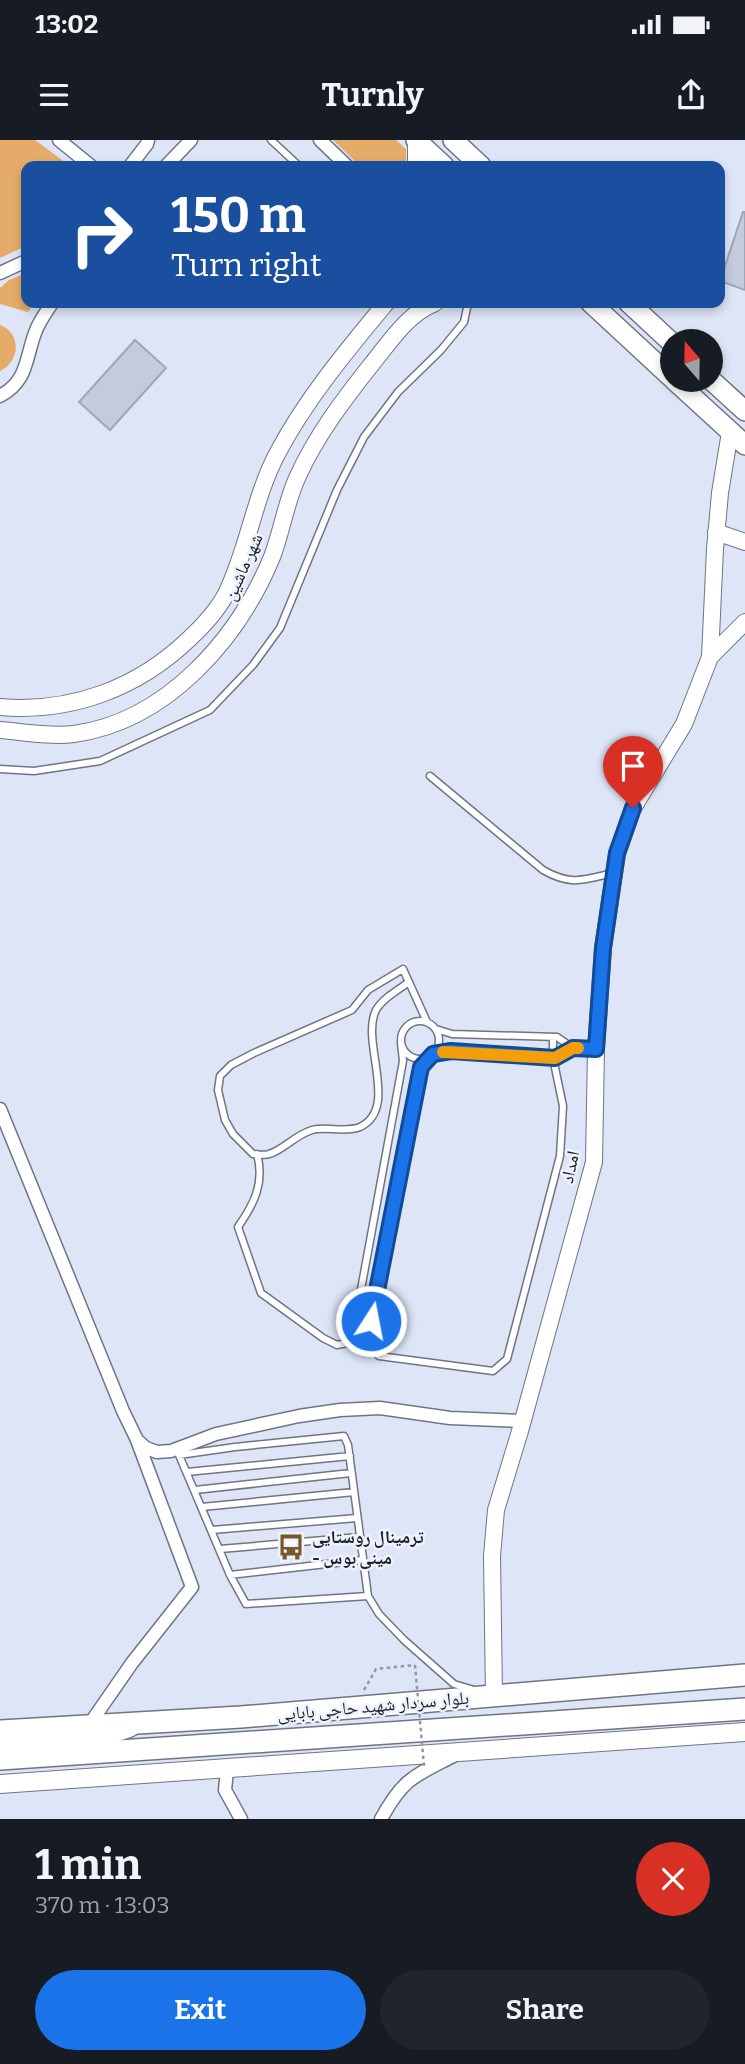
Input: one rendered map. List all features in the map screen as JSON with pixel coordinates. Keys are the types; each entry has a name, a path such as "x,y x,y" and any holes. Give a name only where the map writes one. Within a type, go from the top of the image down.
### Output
{"highway":[{"name":"بلوار سردار شهید حاجی بابایی","path":"0,1731 253,1716 745,1675"},
{"name":"بلوار سردار شهید حاجی بابایی","path":"0,1759 745,1709"}],"main road":[{"path":"416,140 439,161"},
{"path":"453,140 476,161"},
{"path":"596,308 660,367"},
{"path":"634,308 660,332"},
{"path":"723,391 745,411"},
{"path":"687,392 745,445"},
{"path":"0,1744 102,1737 145,1722"},
{"path":"0,1784 745,1732"},
{"path":"227,1770 229,1744"},
{"path":"36,1756 37,1782"}],"street":[{"path":"60,140 86,161"},
{"path":"134,161 148,140"},
{"path":"171,161 191,140"},
{"path":"320,140 342,161"},
{"path":"415,161 416,140"},
{"path":"0,273 21,263"},
{"path":"0,396 18,383 26,369 38,327 49,308"},
{"name":"شهر ماشین","path":"0,707 63,705 120,688 152,671 205,623 225,596 240,561 266,478 277,454 332,369 382,308"},
{"name":"شهر ماشین","path":"0,730 55,734 93,729 120,721 172,692 197,670 240,620 255,592 272,556 297,479 311,450 395,335 424,308"},
{"path":"710,657 716,532 730,432"},
{"path":"716,532 745,542"},
{"path":"710,657 745,622"},
{"name":"امداد","path":"495,1696 492,1556 496,1510 594,1162 596,1049 603,948 617,853 633,808 684,724 710,657"},
{"path":"0,1109 137,1440 192,1587 89,1725"},
{"path":"137,1440 156,1452 171,1451 216,1434 299,1416 353,1409 380,1408 450,1418 523,1421"},
{"path":"382,1819 393,1797 405,1782 460,1753"},
{"path":"227,1770 225,1790 241,1819"}],"lane":[{"path":"271,140 294,161"},
{"path":"0,769 34,771 100,761 210,710 253,665 280,628 337,489 364,437 398,392 441,350 464,322 467,308"},
{"path":"429,776 543,870 561,881 586,880 614,872"},
{"path":"409,982 376,1010 372,1051 379,1090 376,1110 368,1121 358,1128 318,1128 304,1132 269,1155 253,1154 244,1146 225,1120 218,1090 220,1076 231,1065 254,1053 352,1010 368,990 403,969 409,982 427,1022 436,1029 452,1034 553,1037 573,1048 596,1049"},
{"path":"257,1154 261,1168 254,1203 238,1227 261,1293 323,1338 337,1345 347,1343 353,1333 403,1061 402,1032 415,1021 427,1022"},
{"path":"436,1029 439,1042 421,1067 368,1346 379,1356 493,1371 507,1359 560,1156 564,1106 553,1058 553,1037"},
{"path":"401,1044 412,1057 425,1058 451,1051 553,1058 573,1048"},
{"path":"353,1333 361,1341 369,1335"},
{"path":"368,1596 246,1604 230,1575 179,1455 344,1436 348,1445 368,1596 379,1614 404,1640 454,1684 495,1696"},
{"path":"187,1472 349,1456"},
{"path":"195,1490 351,1473"},
{"path":"202,1507 354,1492"},
{"path":"212,1530 357,1518"},
{"path":"220,1549 359,1537"},
{"path":"230,1575 362,1560"}],"path":[{"path":"376,1669 415,1665 424,1766"}],"shaded area":[{"path":"0,140 35,140 63,161 21,161 21,248 0,258"},
{"path":"333,140 396,140 406,149 406,161 355,161"},
{"path":"21,275 21,308 31,308 28,312 0,304 0,288"},
{"path":"0,325 12,334 16,348 12,361 0,371"}],"building":[{"path":"745,212 745,290 725,283 725,266"},
{"path":"135,340 166,368 110,430 79,402"}],"slow traffic":[{"path":"443,1052 555,1058 578,1048"}],"place":[{"name":"ترمینال روستایی - مینی بوس","path":"291,1547"}],"route":[{"path":"371,1321 421,1067 430,1055 451,1051 555,1058 573,1048 596,1049 603,948 617,853 633,808"}]}
